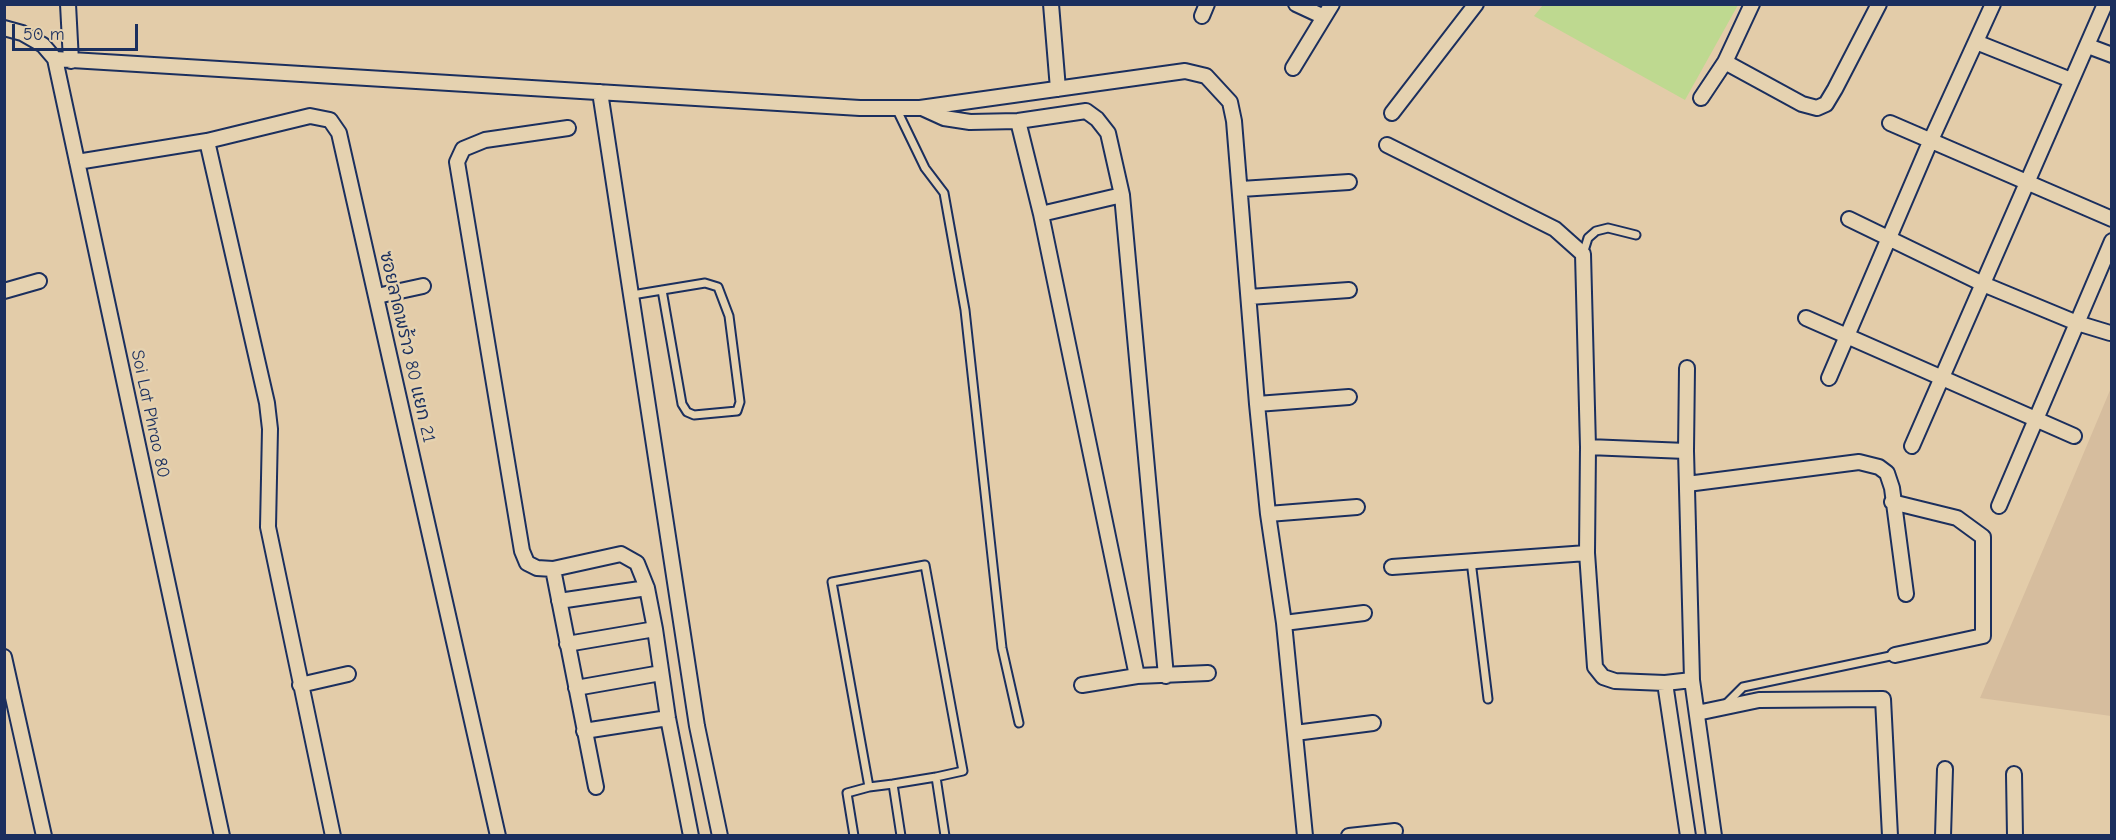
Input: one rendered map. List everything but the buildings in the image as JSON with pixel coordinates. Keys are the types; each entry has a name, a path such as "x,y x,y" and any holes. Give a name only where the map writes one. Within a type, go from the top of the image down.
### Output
{"street":[{"path":"68,4 71,61"},
{"path":"1051,4 1058,89"},
{"path":"1296,4 1324,17"},
{"path":"1293,68 1332,4"},
{"path":"1392,113 1476,4"},
{"path":"1701,98 1725,62 1752,4"},
{"path":"1725,62 1802,104 1817,108 1826,104 1835,89 1879,4"},
{"path":"1912,446 2105,4"},
{"path":"1829,378 1887,240 1976,42 1990,5"},
{"path":"4,28 22,33 43,45 55,59 71,61 860,108 920,108 1185,71 1206,76 1230,102 1234,121 1257,404 1268,514 1284,623 1305,836"},
{"path":"1976,42 2071,80"},
{"path":"2088,46 2112,55"},
{"name":"Soi Lat Phrao 80","path":"55,59 222,836"},
{"path":"600,92 697,726 720,836"},
{"path":"920,108 944,118 969,123 1018,121 1086,111 1097,119 1108,133 1122,195 1167,676"},
{"name":"ซอยลาดพร้าว 80 แยก 21","path":"77,162 207,141 310,116 330,120 339,133 498,836"},
{"path":"1018,121 1041,214 1137,676"},
{"path":"1890,123 2112,219"},
{"path":"568,128 485,140 463,149 457,162 522,551 527,563 537,568 553,569 621,554 638,563 647,588 655,629 668,718 691,836"},
{"path":"207,141 267,403 270,429 268,527 333,836"},
{"path":"1387,145 1555,229 1583,254 1588,447 1587,553 1595,667 1603,677 1615,681 1665,683 1692,680"},
{"path":"1240,189 1349,182"},
{"path":"1041,214 1122,195"},
{"path":"1849,219 1887,240 1983,284 2077,323 2110,333"},
{"path":"2000,506 2112,241"},
{"path":"4,291 39,281"},
{"path":"377,296 423,286"},
{"path":"1249,297 1349,290"},
{"path":"1806,318 2074,436"},
{"path":"1687,368 1686,450 1692,680 1714,836"},
{"path":"1257,404 1349,397"},
{"path":"1588,447 1686,450"},
{"path":"1687,484 1859,462 1879,467 1887,473 1892,488 1892,502 1906,594"},
{"path":"1892,502 1958,518 1983,537 1983,636 1895,655"},
{"path":"1268,514 1357,507"},
{"path":"1392,567 1587,553"},
{"path":"553,569 596,787"},
{"path":"559,601 647,588"},
{"path":"1284,623 1364,613"},
{"path":"567,644 655,629"},
{"path":"4,657 44,836"},
{"path":"576,688 661,673"},
{"path":"1082,685 1137,676 1208,673"},
{"path":"300,685 348,674"},
{"path":"1665,683 1688,836"},
{"path":"1697,713 1725,705 1759,700 1882,699 1890,836"},
{"path":"584,731 668,718"},
{"path":"1295,734 1373,723"},
{"path":"1943,836 1945,769"},
{"path":"2014,774 2015,836"},
{"path":"1349,836 1395,831"}],"lane":[{"path":"896,108 925,168 944,193 965,310 1002,648 1019,723"},
{"path":"1583,254 1588,238 1596,231 1608,228 1636,235"},
{"path":"632,295 662,290 705,283 712,283 721,291 730,324 740,402 737,411 694,415 687,412 682,404 662,290"},
{"path":"1471,561 1488,699"},
{"path":"854,836 847,793 963,771 925,565 832,582 869,787"},
{"path":"1725,705 1743,687 1895,655"},
{"path":"936,777 945,836"},
{"path":"893,784 901,836"}],"shaded area":[{"path":"2111,388 2111,716 1980,698 2045,545"}],"green space":[{"path":"1543,5 1738,5 1685,100 1534,16"}]}
